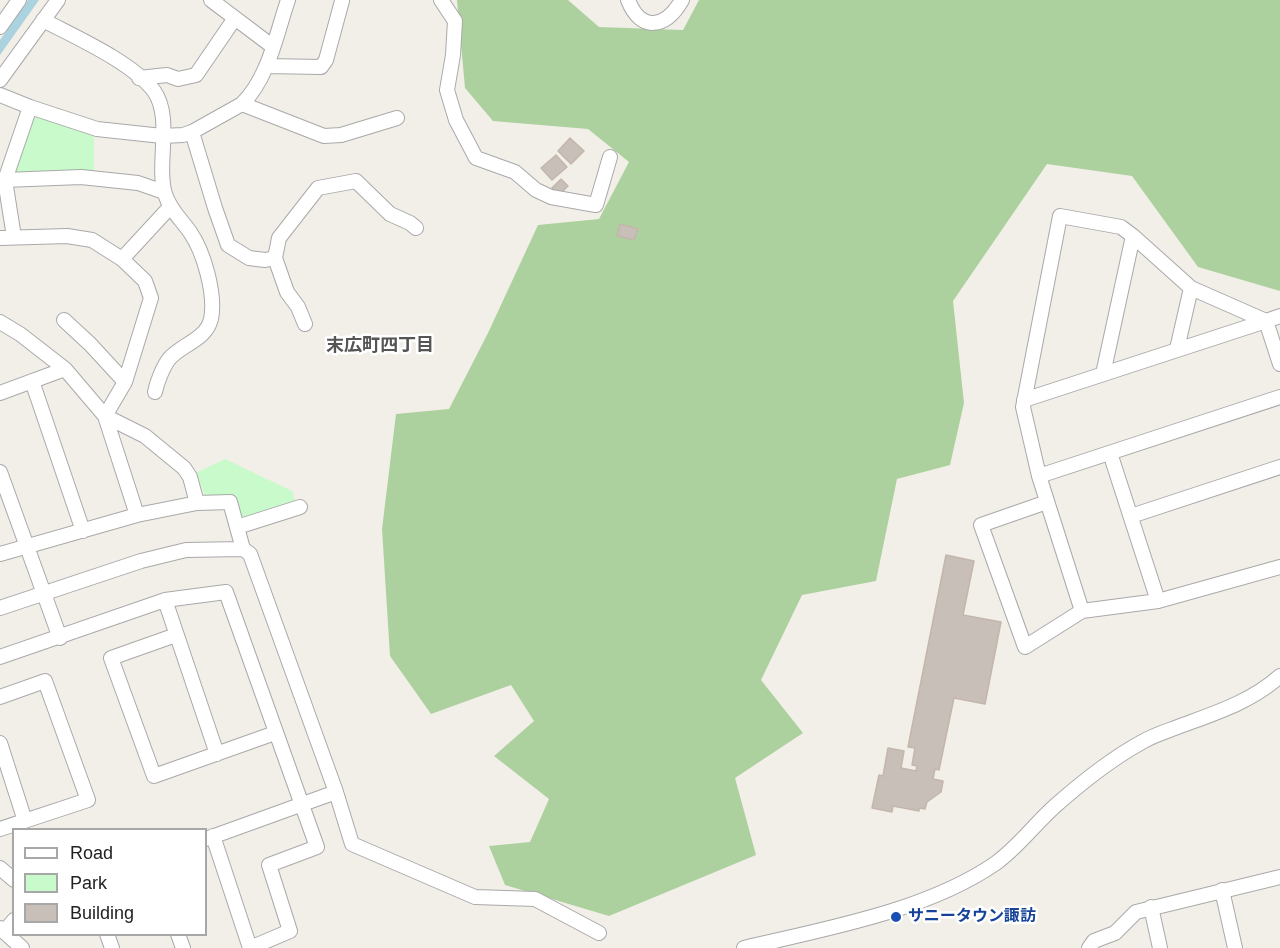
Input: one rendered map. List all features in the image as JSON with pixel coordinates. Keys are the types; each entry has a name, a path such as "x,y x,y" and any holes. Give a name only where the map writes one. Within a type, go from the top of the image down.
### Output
{"street":[{"path":"0,27 19,0"},
{"path":"0,80 58,0"},
{"path":"211,0 272,46"},
{"path":"0,95 97,129 162,136 183,135 242,104 249,97 266,66 288,0"},
{"path":"441,0 455,21 453,55 447,90 456,120 476,158 515,172 536,190 551,197 596,205 610,157"},
{"path":"627,0 639,18 655,23 671,17 682,0"},
{"path":"266,66 321,67 326,60 342,1"},
{"path":"139,78 167,75 178,79 196,75 235,18"},
{"path":"43,20 117,60 153,91 159,101 162,112 164,192 170,207 192,234 212,285 211,316 207,329 170,359 156,384 155,392"},
{"path":"242,104 324,136 341,135 397,118"},
{"path":"15,237 5,180 30,107"},
{"path":"192,132 228,244 249,258 265,260 274,258"},
{"path":"5,180 81,177 138,183 164,192"},
{"path":"305,324 298,307 287,292 274,258 279,237 294,222 304,203 318,188 356,181 390,214 416,228"},
{"path":"122,259 170,207"},
{"path":"1082,611 1039,476 1023,406 1060,216 1120,227 1191,288 1266,321 1280,364"},
{"path":"0,238 67,236 92,240 122,259 145,281 151,298 125,382 105,416"},
{"path":"1103,374 1133,236"},
{"path":"1178,349 1191,288"},
{"path":"1024,400 1280,316"},
{"path":"64,320 125,382"},
{"path":"0,322 20,334 65,369 105,416 137,514"},
{"path":"0,393 65,369"},
{"path":"32,381 83,531"},
{"path":"1039,476 1280,397"},
{"path":"105,416 144,436 184,468 190,477 197,503"},
{"path":"1110,453 1158,601"},
{"path":"1131,516 1280,467"},
{"path":"0,472 60,638"},
{"path":"0,554 137,514 197,503 230,502 243,549"},
{"path":"1047,502 981,525 1025,647 1082,611 1158,601 1280,567"},
{"path":"237,527 300,507"},
{"path":"0,608 141,561 186,550 243,549 250,554 336,792 352,844 474,897 535,899 599,933"},
{"path":"0,657 165,600 226,592 275,733 302,804 317,847 269,865 290,931 250,948 209,837 302,804 336,792"},
{"path":"165,600 217,754"},
{"path":"176,635 111,658 154,776 275,733"},
{"path":"744,948 874,915 921,900 961,882 994,864 1054,807 1125,752 1143,741 1226,710 1280,676"},
{"path":"0,697 45,681 88,800 0,829"},
{"path":"0,743 26,821"},
{"path":"0,868 12,878"},
{"path":"1089,948 1094,941 1115,933 1136,912 1280,877"},
{"path":"1222,890 1235,948"},
{"path":"1151,907 1160,948"},
{"path":"2,930 21,948"}],"green space":[{"path":"457,0 568,0 599,27 683,30 699,0 1280,0 1280,291 1198,267 1132,176 1047,164 953,301 964,403 950,465 897,479 876,581 802,595 761,680 803,733 735,778 756,855 609,916 505,885 489,846 530,842 549,799 494,756 534,721 511,685 431,714 390,656 382,529 396,414 449,409 488,333 538,225 599,219 629,162 588,129 493,121 465,88"},
{"path":"34,115 94,136 94,173 11,176"},
{"path":"225,459 292,491 296,503 242,520 233,499 206,498 196,473"}],"water":[{"path":"28,0 39,0 0,55 0,40"}],"building":[{"path":"570,138 584,151 571,164 558,151"},
{"path":"556,155 567,167 552,180 541,168"},
{"path":"561,179 568,186 559,195 552,188"},
{"path":"620,224 638,229 634,240 617,236"},
{"path":"946,555 974,561 963,615 1001,622 985,704 954,698 939,770 935,769 933,779 943,781 941,792 927,802 925,809 919,808 919,811 893,806 892,812 872,808 879,775 883,776 888,748 904,751 901,768 916,771 917,766 912,765 915,748 908,747"}],"place":[{"name":"サニータウン諏訪","path":"896,917"}],"district":[{"name":"末広町四丁目","path":"380,346"}]}
